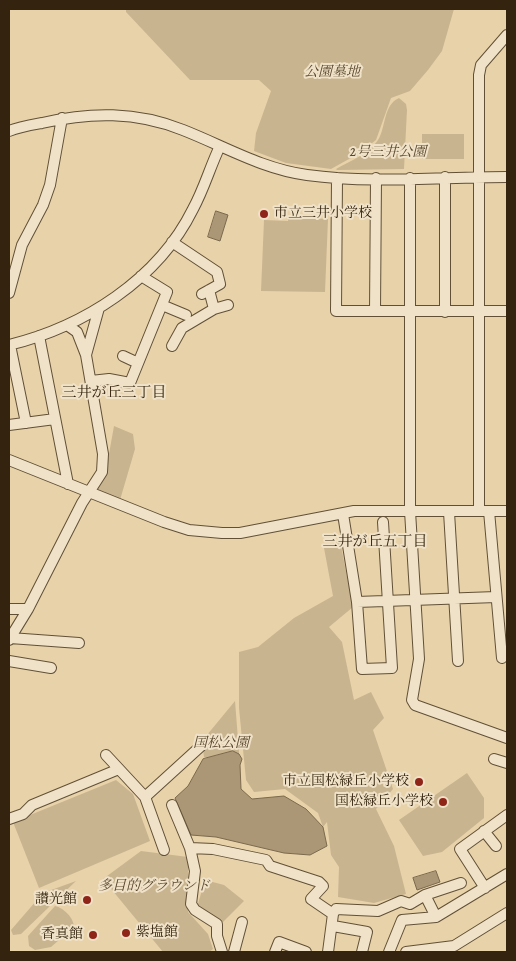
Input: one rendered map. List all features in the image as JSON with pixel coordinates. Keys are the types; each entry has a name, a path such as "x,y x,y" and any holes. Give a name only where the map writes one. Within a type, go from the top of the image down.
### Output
{"street":[{"path":"502,658 484,511 478,312 478,102 481,64 507,35"},
{"path":"9,119 10,131 62,118 97,114 146,118 183,130 280,170 336,178 507,177"},
{"path":"9,293 22,245 43,205 50,184 62,118"},
{"path":"26,422 13,385 9,345 67,325 99,308 141,276 172,242 193,211 220,146"},
{"path":"445,177 445,312"},
{"path":"336,178 336,311 507,312"},
{"path":"375,311 376,178"},
{"path":"410,178 410,511 420,659 412,700 416,705 507,738"},
{"path":"172,242 217,272 220,284 206,292 214,309"},
{"path":"90,381 109,379 130,384 166,292 141,276"},
{"path":"162,305 186,315"},
{"path":"172,346 182,328 214,309 228,305"},
{"path":"86,356 99,308"},
{"path":"67,325 80,338 86,356 103,454 102,472 82,503 28,609 9,639 79,643"},
{"path":"39,336 68,484"},
{"path":"123,356 138,363"},
{"path":"9,425 55,419"},
{"path":"9,460 181,528 215,534 240,533 354,511 507,511"},
{"path":"449,512 458,661"},
{"path":"343,514 357,602 362,669 392,668 383,522"},
{"path":"357,602 496,597"},
{"path":"9,609 28,609"},
{"path":"9,661 52,668"},
{"path":"145,797 201,746"},
{"path":"106,755 145,797 164,850"},
{"path":"494,759 507,764"},
{"path":"9,820 23,814 32,805 119,769"},
{"path":"172,805 190,848 195,871 191,904 195,910 217,924 218,939 222,952"},
{"path":"485,888 460,849 507,816"},
{"path":"484,831 496,846"},
{"path":"190,848 213,849 266,860 270,866 319,882 323,886 311,899 333,914"},
{"path":"389,952 402,920 436,917 507,874"},
{"path":"328,952 333,926 333,914 336,909 378,911 401,901 410,904 425,895 461,883"},
{"path":"425,895 436,917"},
{"path":"406,952 454,946 507,913"},
{"path":"218,939 235,949 242,922"},
{"path":"333,926 366,932 362,952 354,950 353,952"},
{"path":"275,952 279,942 306,952"}],"green space":[{"name":"公園墓地","path":"126,9 454,9 442,51 410,91 391,98 376,140 358,154 331,169 286,163 254,151 256,133 271,91 259,80 190,80 126,12"},
{"name":"2号三井公園","path":"399,98 406,104 407,110 404,169 337,170 374,145 381,135 387,111 394,101"},
{"path":"422,134 464,134 464,159 422,159"},
{"path":"288,217 328,219 325,292 261,291 264,220 288,221"},
{"path":"114,426 133,434 135,449 120,500 96,492 107,465"},
{"path":"340,541 353,607 329,627 342,642 354,700 371,692 384,718 373,730 393,789 376,809 394,846 406,894 374,903 338,897 339,867 331,855 327,822 323,827 318,813 285,789 254,792 246,780 239,708 239,652 258,647 294,618 333,596 324,548"},
{"name":"国松公園","path":"235,701 240,765 204,757 202,741"},
{"path":"467,773 484,798 484,818 442,852 423,856 399,820"},
{"path":"116,780 133,794 150,841 39,888 13,822"},
{"name":"多目的グラウンド","path":"141,851 188,857 188,912 208,934 213,949 209,952 163,952 103,879"},
{"path":"205,880 224,885 244,901 220,925 197,907"},
{"path":"76,881 21,934 13,935 11,930 43,893"},
{"path":"55,906 68,914 74,927 51,947 35,950 29,946 28,936"}],"shaded area":[{"path":"216,211 228,215 220,241 208,237"},
{"path":"233,751 239,754 242,759 240,765 241,789 252,799 284,796 306,809 323,827 327,846 310,855 284,853 216,837 191,835 175,798 188,786 203,759"},
{"path":"436,871 440,882 417,890 413,878"}],"place":[{"name":"市立三井小学校","path":"264,214"},
{"name":"市立国松緑丘小学校","path":"419,782"},
{"name":"国松緑丘小学校","path":"443,802"},
{"name":"讃光館","path":"87,900"},
{"name":"紫塩館","path":"126,933"},
{"name":"香真館","path":"93,935"}],"district":[{"name":"三井が丘三丁目","path":"114,393"},
{"name":"三井が丘五丁目","path":"375,542"}]}
